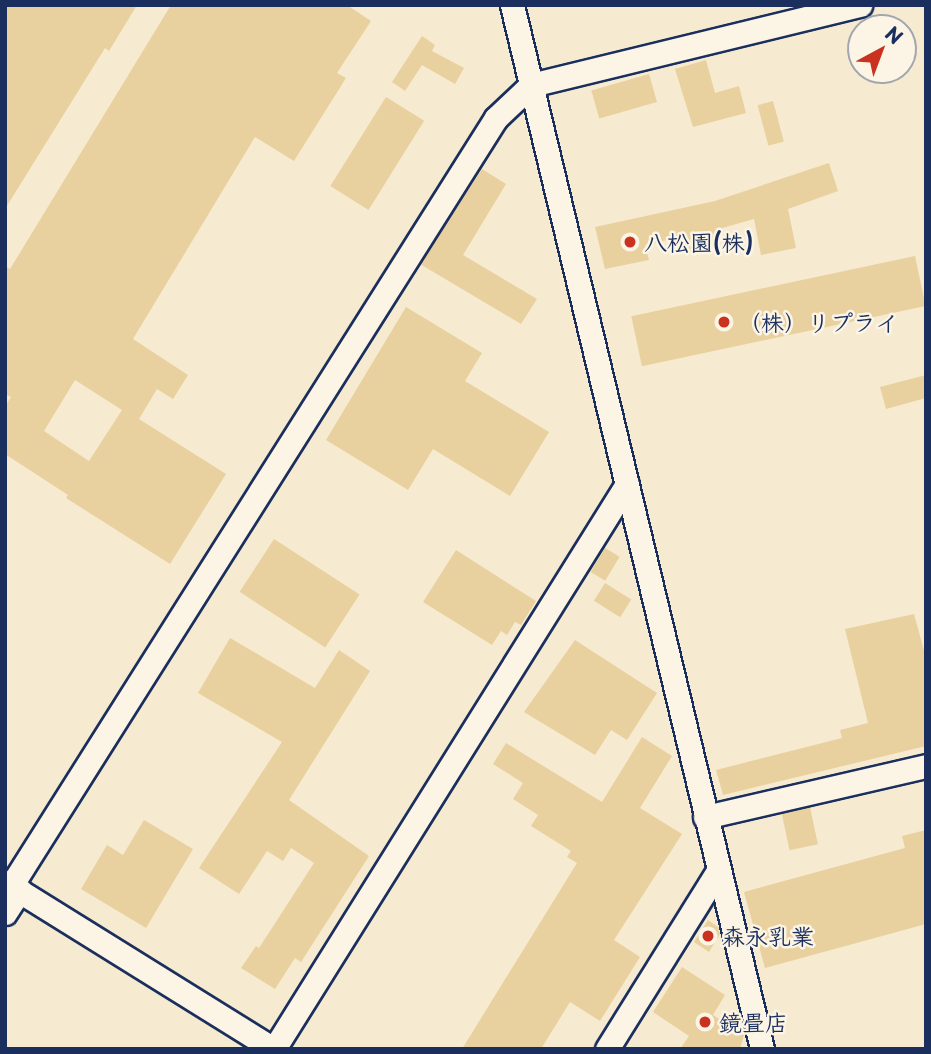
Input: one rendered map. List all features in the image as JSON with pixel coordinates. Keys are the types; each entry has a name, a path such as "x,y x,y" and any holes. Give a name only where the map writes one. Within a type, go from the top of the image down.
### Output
{"street":[{"path":"512,5 762,1049"},
{"path":"5,913 12,886 496,118 531,85 860,5"},
{"path":"12,886 274,1049 627,484"},
{"path":"705,817 926,766"},
{"path":"607,1049 718,871"}],"building":[{"path":"5,5 137,5 109,51 105,48 5,209"},
{"path":"171,5 347,5 371,21 337,73 346,78 294,161 255,137 133,339 188,375 173,399 157,389 139,419 226,474 170,564 66,498 68,495 5,454 5,406 11,397 5,394 5,266 10,269","holes":["75,380 122,410 89,461 44,431"]},
{"path":"422,36 435,45 432,51 464,68 455,84 422,65 405,91 392,82"},
{"path":"706,60 715,93 739,86 746,113 693,127 675,69"},
{"path":"649,74 657,102 599,118 591,91"},
{"path":"386,97 424,121 369,210 330,186"},
{"path":"773,101 784,142 768,146 758,105"},
{"path":"829,163 838,191 788,209 796,248 761,255 754,219 715,230 719,246 685,254 681,237 645,245 649,260 605,269 595,227 715,201"},
{"path":"482,169 506,184 463,255 537,299 521,324 420,264"},
{"name":"（株）リプライ","path":"915,256 926,306 642,366 631,316"},
{"path":"406,307 482,353 465,381 549,432 510,496 433,449 408,490 326,440"},
{"path":"926,375 926,398 886,409 880,387"},
{"path":"274,539 360,595 325,647 240,592"},
{"path":"605,548 620,557 605,581 591,572"},
{"path":"456,550 536,601 521,625 515,622 507,635 501,631 492,645 423,602"},
{"path":"605,583 631,599 620,617 594,601"},
{"path":"914,614 926,658 926,746 723,795 716,770 842,738 840,730 868,723 845,629"},
{"path":"230,638 315,688 339,650 370,671 289,800 369,856 301,962 295,958 275,989 241,968 256,946 259,948 314,863 291,848 283,861 267,851 239,894 199,868 282,742 198,693"},
{"path":"575,640 657,693 627,740 611,730 595,755 524,712"},
{"path":"642,737 672,756 640,808 682,834 614,940 640,957 600,1021 570,1002 541,1049 462,1049 577,863 567,857 571,851 531,826 538,815 513,799 523,783 493,764 506,743 602,802"},
{"path":"810,807 818,844 790,850 782,813"},
{"path":"144,820 193,849 146,928 81,889 107,845 123,855"},
{"path":"926,830 926,924 765,968 744,892 905,848 902,836"},
{"name":"森永乳業","path":"708,920 718,927 720,934 709,952 694,942"},
{"path":"682,967 725,995 713,1015 744,1035 740,1049 680,1049 689,1036 653,1012"}],"place":[{"name":"八松園(株)","path":"630,242"},
{"name":"（株）リプライ","path":"724,322"},
{"name":"森永乳業","path":"708,936"},
{"name":"鏡畳店","path":"705,1022"}]}
